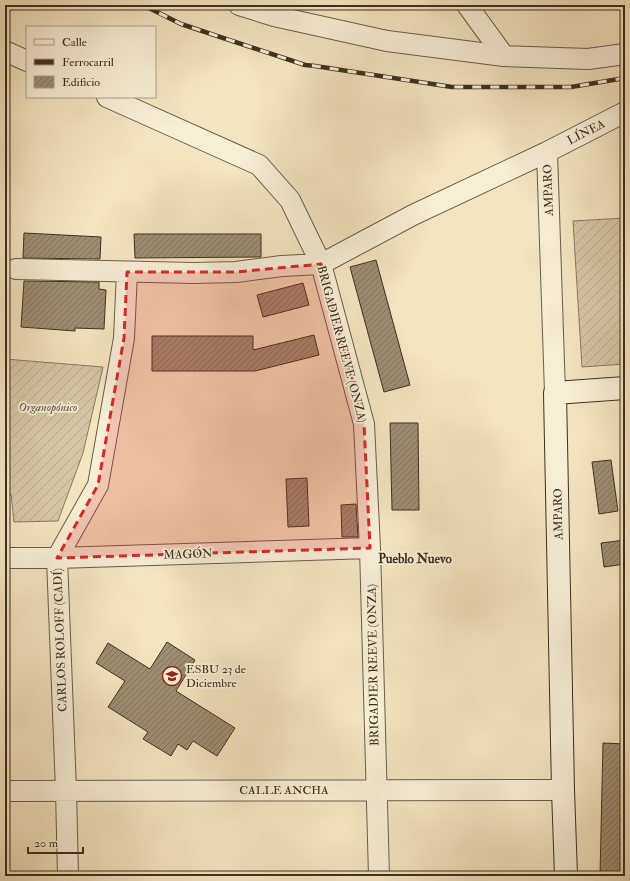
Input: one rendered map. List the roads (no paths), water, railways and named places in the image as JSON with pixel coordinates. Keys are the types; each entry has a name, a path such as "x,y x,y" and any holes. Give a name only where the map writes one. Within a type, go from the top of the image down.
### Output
{"street":[{"path":"242,5 387,41 504,56 588,59 625,54"},
{"path":"467,5 504,56"},
{"path":"5,51 26,61"},
{"name":"BRIGADIER REEVE (ONZA)","path":"109,98 259,165 290,200 321,264 364,424 370,548 379,876"},
{"name":"LÍNEA","path":"321,264 413,215 547,152 625,112"},
{"name":"AMPARO","path":"547,152 555,393 566,876"},
{"path":"16,269 194,273 236,272 282,266 321,264"},
{"name":"CARLOS ROLOFF (CADÍ)","path":"68,876 57,558 98,485 124,338 127,272"},
{"path":"555,393 625,388"},
{"name":"MAGÓN","path":"5,558 57,558 370,548"},
{"name":"CALLE ANCHA","path":"5,791 563,790"}],"railway":[{"path":"143,5 181,24 305,65 452,87 571,87 625,78"}],"place":[{"name":"ESBU 23 de Diciembre","path":"172,676"}],"district":[{"name":"Pueblo Nuevo","path":"415,558"}],"park label":[{"name":"Organopónico","path":"48,407"}]}
